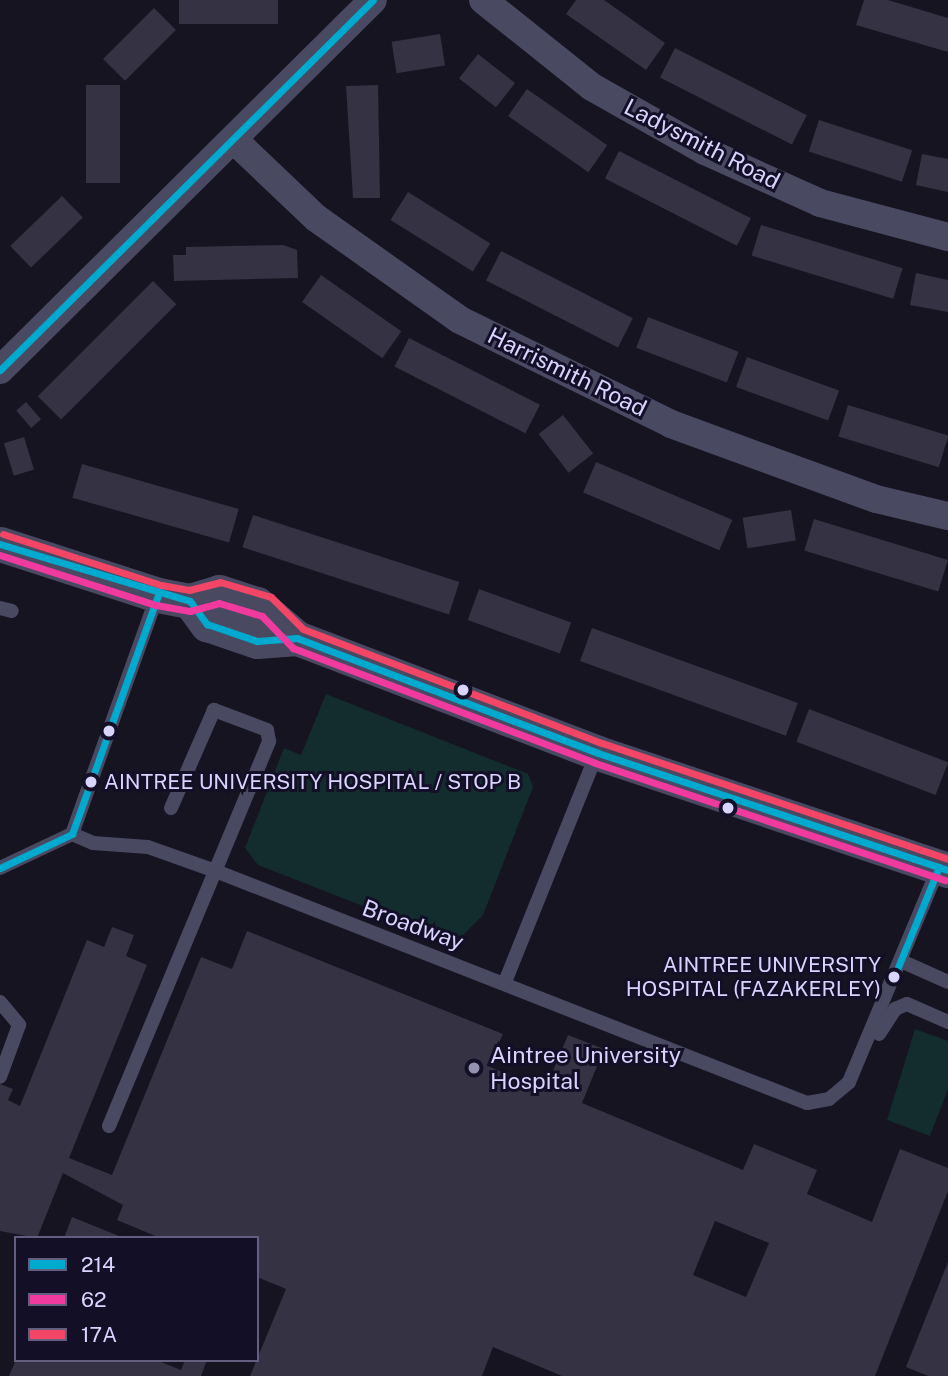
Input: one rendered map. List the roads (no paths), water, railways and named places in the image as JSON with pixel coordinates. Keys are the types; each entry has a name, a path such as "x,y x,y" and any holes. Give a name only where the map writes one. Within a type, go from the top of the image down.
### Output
{"street":[{"path":"0,370 373,0"},
{"name":"Ladysmith Road","path":"483,0 592,87 705,151 820,202 948,237"},
{"name":"Harrismith Road","path":"234,140 316,218 460,320 671,424 876,499 948,516"},
{"path":"0,544 174,598 219,592 268,607 297,638 597,753 943,868"}],"lane":[{"path":"0,868 72,834 174,598"},
{"path":"110,1126 269,741 267,730 214,710 170,808"},
{"path":"505,982 597,753"},
{"name":"Broadway","path":"72,834 93,843 148,847 214,870 411,952 505,982 807,1103 836,1095 862,1058"},
{"path":"862,1058 901,961 943,868"},
{"path":"901,961 948,982"},
{"path":"0,1002 19,1025 0,1077"},
{"path":"862,1058 900,1006 948,1022"}],"place":[{"name":"AINTREE UNIVERSITY HOSPITAL / STOP B","path":"91,782"},
{"name":"AINTREE UNIVERSITY HOSPITAL (FAZAKERLEY)","path":"894,977"},
{"name":"Aintree University Hospital","path":"474,1068"}]}
